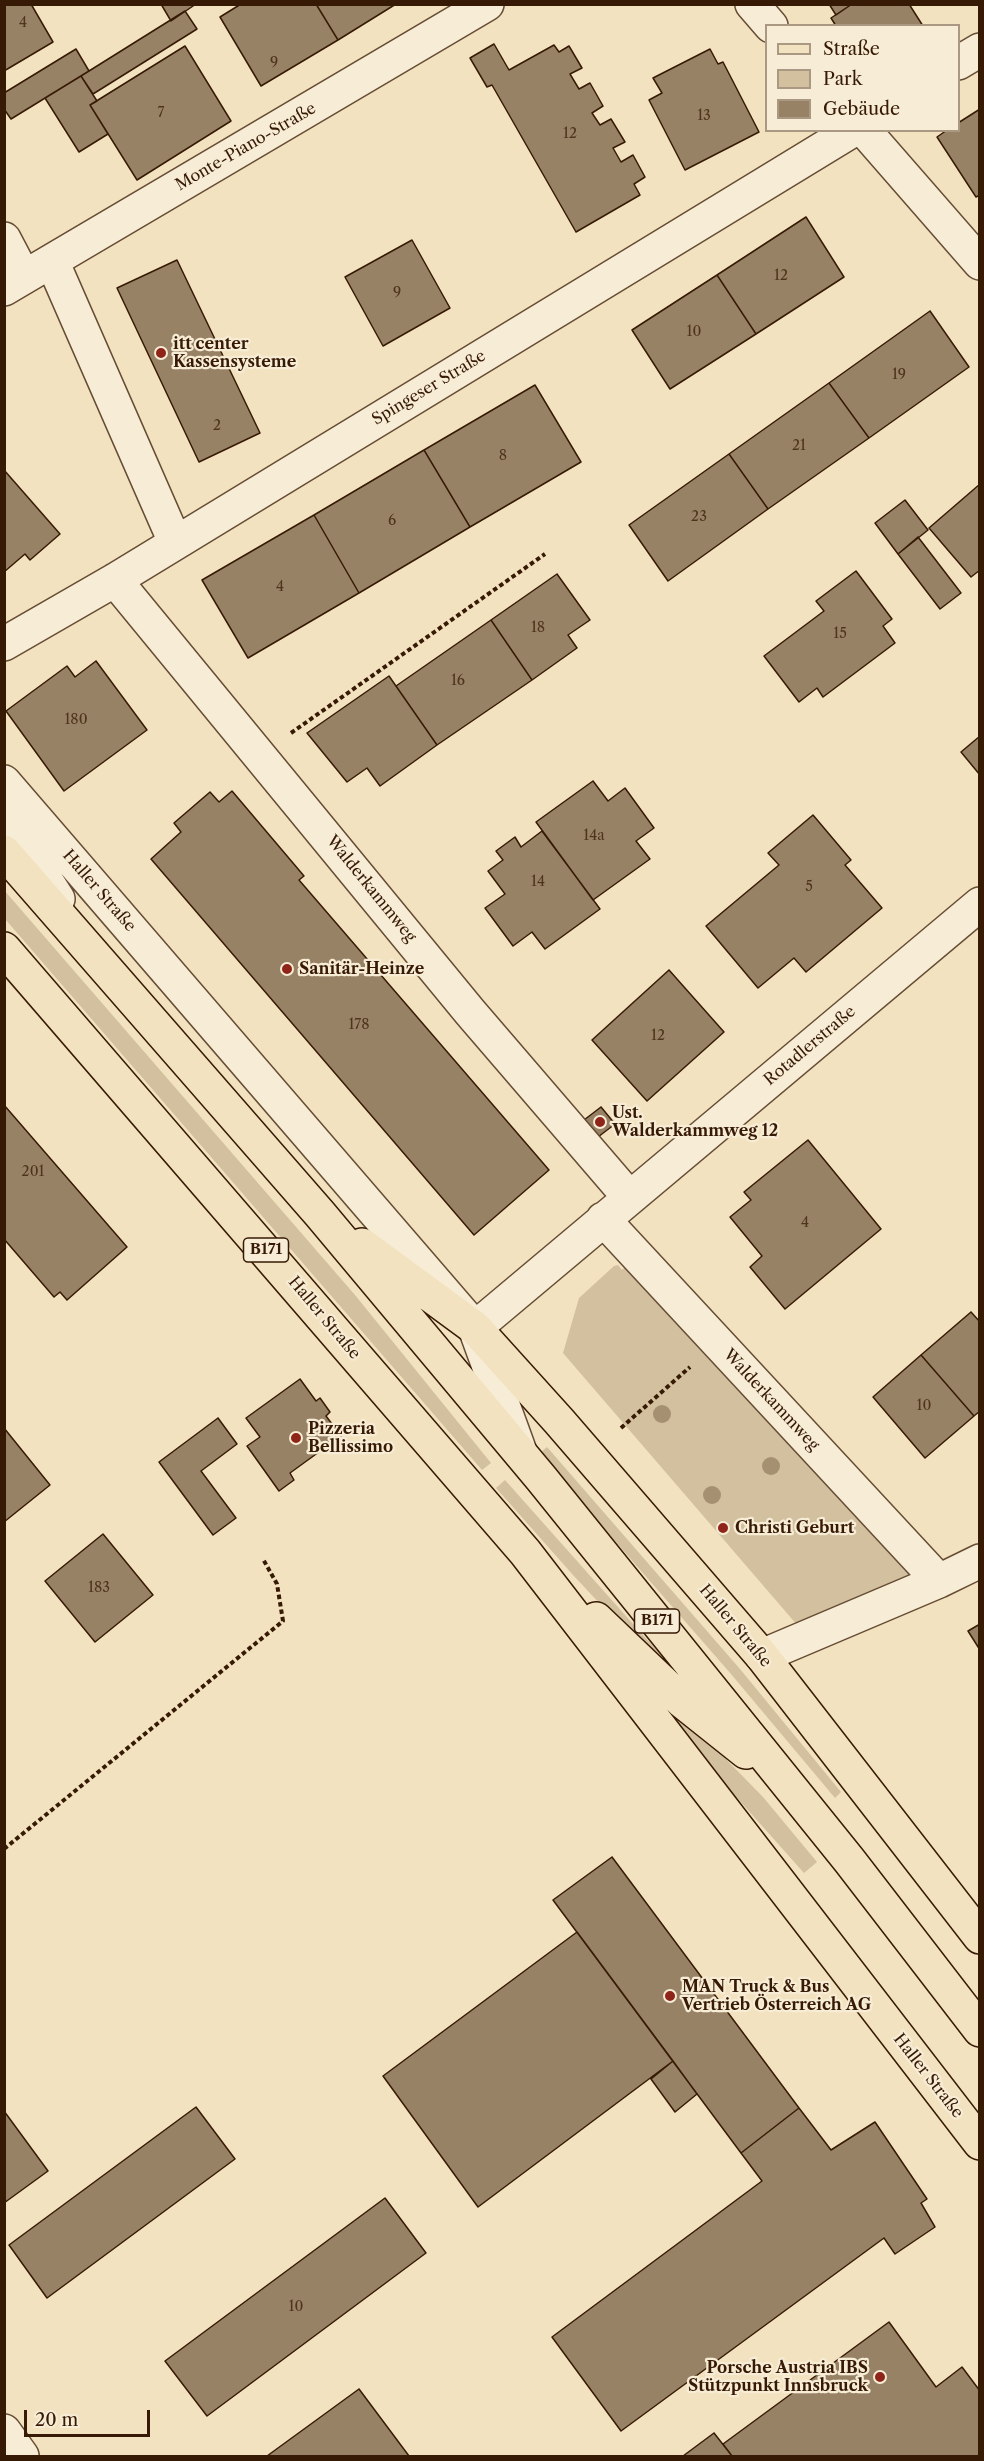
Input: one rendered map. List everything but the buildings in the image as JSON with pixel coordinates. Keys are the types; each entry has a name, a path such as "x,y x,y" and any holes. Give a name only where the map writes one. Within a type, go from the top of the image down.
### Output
{"main road":[{"name":"Haller Straße","path":"4,852 320,1214 521,1454 792,1788 980,2030"},
{"name":"Haller Straße","path":"4,949 525,1552 980,2143"},
{"path":"320,1214 475,1328"},
{"name":"Haller Straße","path":"475,1328 762,1656 980,1937"},
{"name":"Haller Straße","path":"525,1552 682,1701 792,1788"}],"street":[{"name":"Monte-Piano-Straße","path":"14,283 488,4"},
{"path":"752,4 769,24"},
{"path":"960,62 980,50"},
{"name":"Spingeser Straße","path":"4,644 115,580 850,132"},
{"path":"866,132 980,264"},
{"path":"4,239 14,283"},
{"path":"52,261 175,542"},
{"name":"Walderkammweg","path":"115,580 261,754 471,1012 629,1197"},
{"name":"Haller Straße","path":"4,782 475,1328 521,1454"},
{"name":"Haller Straße","path":"4,814 94,956"},
{"name":"Rotadlerstraße","path":"475,1328 980,904"},
{"name":"Walderkammweg","path":"603,1219 939,1581"},
{"path":"762,1656 939,1581 980,1561"},
{"path":"4,2431 22,2457"}],"path":[{"path":"261,754 545,554"},
{"path":"621,1428 717,1343"},
{"path":"4,1849 283,1621 277,1584 263,1559"}],"green space":[{"path":"4,890 355,1295 491,1463 482,1470 5,919"},
{"path":"618,1265 622,1270 627,1265 633,1266 910,1575 798,1626 563,1353 579,1298 614,1266"},
{"path":"547,1447 740,1669 841,1792 835,1798 731,1674 539,1454"},
{"path":"505,1480 686,1681 632,1638 573,1575 496,1488"},
{"path":"649,1699 671,1709 716,1749 763,1797 817,1862 804,1873"}],"place":[{"name":"itt center Kassensysteme","path":"161,353"},
{"name":"Sanitär-Heinze","path":"287,969"},
{"name":"Ust. Walderkammweg 12","path":"600,1122"},
{"name":"Pizzeria Bellissimo","path":"296,1438"},
{"name":"Christi Geburt","path":"723,1528"},
{"name":"MAN Truck & Bus Vertrieb Österreich AG","path":"670,1996"},
{"name":"Porsche Austria IBS Stützpunkt Innsbruck","path":"880,2377"}]}
